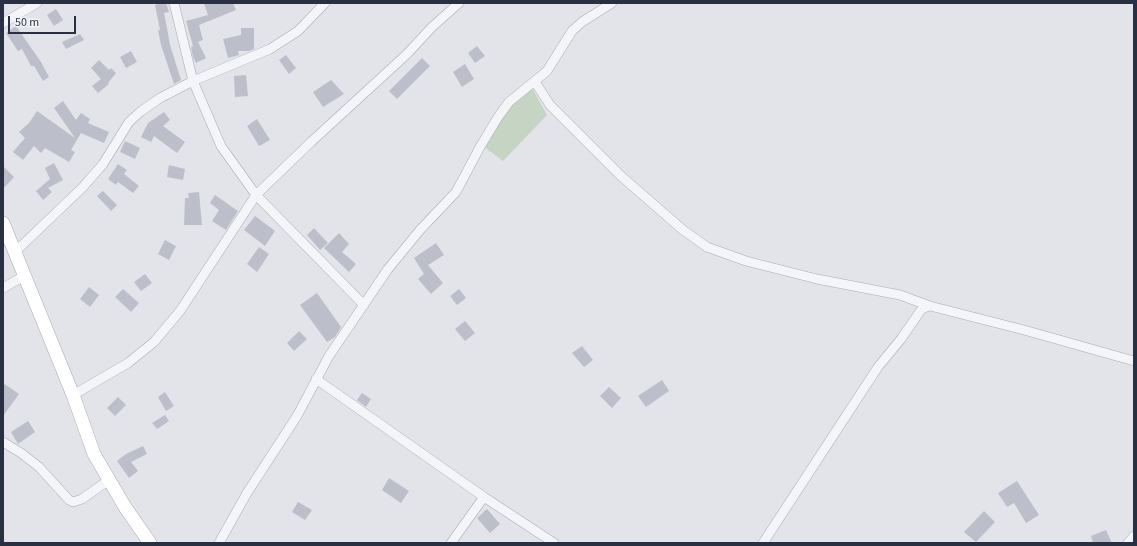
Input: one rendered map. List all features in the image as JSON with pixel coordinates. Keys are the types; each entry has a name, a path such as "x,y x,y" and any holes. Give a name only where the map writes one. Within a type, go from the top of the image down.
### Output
{"street":[{"path":"3,23 37,3"},
{"path":"174,3 193,81 221,146 256,195 364,305"},
{"path":"15,252 83,187 103,164 129,122 140,112 160,98 193,81 270,48 298,31 325,3"},
{"path":"73,395 128,363 154,342 180,311 256,195 311,142 402,59 432,27 459,3"},
{"path":"219,543 247,493 297,416 329,356 397,258 420,230 456,192 498,117 509,102 547,71 572,31 582,22 612,3"},
{"path":"535,82 550,105 621,176 683,230 707,247 746,261 818,279 900,295 930,306 1024,330 1134,361"},
{"path":"3,223 73,395 94,454 125,507 150,543"},
{"path":"3,288 24,276"},
{"path":"763,543 878,367 901,339 921,310 930,306"},
{"path":"316,380 484,497 554,543"},
{"path":"3,442 21,453 39,467 69,500 73,502 82,499 110,480"},
{"path":"451,543 484,497"},
{"path":"1128,543 1134,536"}],"green space":[{"path":"532,88 547,115 503,161 483,146 509,105"}],"building":[{"path":"166,3 169,12 164,13 170,45 181,80 174,84 161,45 158,30 160,30 155,5"},
{"path":"204,3 233,3 236,10 199,25 203,40 198,42 206,58 196,63 193,57 191,47 193,46 186,21 208,15"},
{"path":"56,9 63,20 54,26 47,15"},
{"path":"16,26 41,62 49,77 43,81 34,66 31,66 22,49 18,51 6,33"},
{"path":"241,28 254,28 254,49 249,51 238,51 239,55 228,58 223,39 241,35"},
{"path":"80,34 84,40 66,49 62,42"},
{"path":"477,46 485,56 475,63 468,53"},
{"path":"131,51 137,62 126,68 120,57"},
{"path":"286,55 296,68 289,74 279,60"},
{"path":"422,58 430,66 397,99 389,91"},
{"path":"99,60 109,70 111,68 116,73 108,83 109,84 98,93 92,86 101,79 91,68"},
{"path":"465,64 474,79 462,87 453,72"},
{"path":"246,75 248,96 235,97 234,76"},
{"path":"331,80 344,94 323,107 313,92"},
{"path":"63,101 76,120 81,113 90,119 88,123 109,132 104,143 81,133 71,150 75,152 69,162 45,148 41,153 34,146 23,160 13,152 25,138 19,132 29,123 37,111 75,138 54,108"},
{"path":"164,112 170,120 163,126 185,142 177,153 154,136 151,142 141,137 148,123"},
{"path":"257,119 270,140 259,146 247,126"},
{"path":"125,141 140,148 135,159 120,152"},
{"path":"54,163 63,180 48,188 52,192 43,200 36,191 50,179 45,168"},
{"path":"118,164 127,170 124,174 139,186 133,193 118,182 116,185 108,179"},
{"path":"169,165 185,169 183,180 167,177"},
{"path":"3,166 14,177 3,189"},
{"path":"103,191 117,205 111,211 97,196"},
{"path":"199,192 202,225 184,225 185,198 189,198 188,193"},
{"path":"215,195 238,211 226,230 212,221 219,210 210,203"},
{"path":"255,216 275,231 265,246 244,230"},
{"path":"314,228 328,243 320,250 307,235"},
{"path":"339,233 349,244 342,252 356,264 349,272 324,248"},
{"path":"165,240 176,246 169,260 158,254"},
{"path":"436,243 444,255 428,265 443,283 431,294 418,279 424,274 414,258"},
{"path":"259,247 269,254 257,272 247,264"},
{"path":"145,274 152,283 141,291 134,282"},
{"path":"89,287 99,295 90,307 80,299"},
{"path":"123,289 139,303 131,312 115,297"},
{"path":"459,289 466,298 457,305 450,296"},
{"path":"317,293 341,327 335,337 327,342 300,305"},
{"path":"465,321 475,333 465,341 455,329"},
{"path":"299,331 307,339 294,351 287,343"},
{"path":"582,346 593,360 584,367 572,353"},
{"path":"662,380 669,391 646,407 638,396"},
{"path":"3,383 19,394 3,416"},
{"path":"609,387 621,398 612,408 600,396"},
{"path":"165,392 174,406 166,411 158,397"},
{"path":"362,393 371,399 366,407 357,400"},
{"path":"118,397 126,405 115,416 107,408"},
{"path":"165,415 169,421 157,429 152,423"},
{"path":"28,421 35,432 18,444 11,432"},
{"path":"143,446 147,454 131,462 138,471 129,478 117,461 126,454"},
{"path":"389,478 409,491 401,503 382,490"},
{"path":"1017,481 1039,515 1026,523 1014,503 1007,507 998,493"},
{"path":"298,502 312,510 305,520 292,512"},
{"path":"487,509 500,524 490,533 477,518"},
{"path":"984,511 995,522 976,542 964,532"},
{"path":"1106,530 1112,543 1093,543 1091,536"}]}
